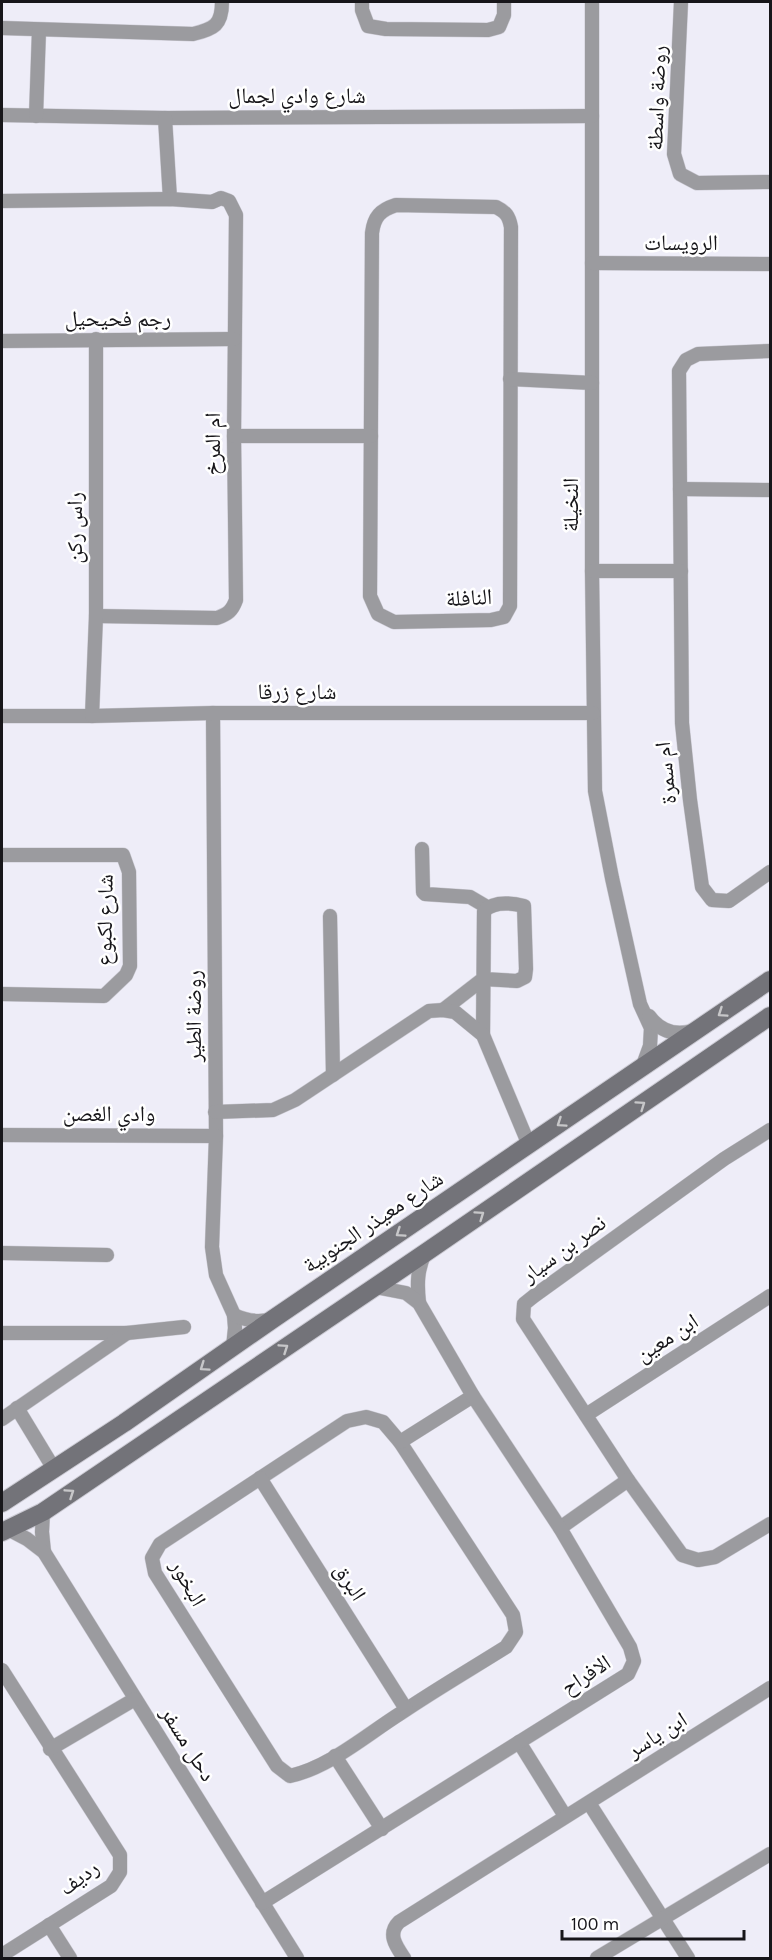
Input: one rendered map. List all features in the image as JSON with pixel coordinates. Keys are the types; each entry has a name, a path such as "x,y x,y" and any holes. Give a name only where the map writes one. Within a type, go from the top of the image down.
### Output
{"street":[{"path":"2,28 193,34 211,29 222,15 222,2"},
{"path":"362,2 362,10 368,26 387,29 488,30 499,27 504,15 504,2"},
{"name":"النخيلة","path":"592,2 592,571 595,791 640,1004 651,1028 648,1054 641,1068"},
{"name":"روضة واسطة","path":"681,2 674,154 680,174 697,183 771,182"},
{"path":"36,116 39,30"},
{"name":"شارع وادي لجمال","path":"2,116 165,118 592,116"},
{"path":"165,118 170,200"},
{"name":"ام المرخ","path":"2,201 212,202 221,198 229,201 236,215 234,339 236,600 233,609 218,618 96,616"},
{"name":"النافلة","path":"396,205 496,207 505,211 511,227 510,606 504,617 491,620 394,622 378,614 370,596 371,436 373,222 386,208 396,205"},
{"name":"الرويسات","path":"592,263 771,264"},
{"name":"راس ركن","path":"92,716 96,616 96,339"},
{"name":"رجم فحيحيل","path":"2,341 234,339"},
{"name":"ام سمرة","path":"771,351 698,354 686,360 679,371 682,723 702,887 712,900 729,901 771,872"},
{"path":"510,379 592,383"},
{"path":"234,436 371,436"},
{"path":"680,489 771,490"},
{"path":"592,571 681,571"},
{"name":"شارع زرقا","path":"2,716 213,713 593,713"},
{"name":"روضة الطير","path":"213,713 216,1136 212,1247 213,1263 221,1288 234,1315 233,1347"},
{"path":"422,849 423,892 425,894 461,895 470,897 487,907"},
{"name":"شارع لكبوع","path":"2,855 123,855 129,872 130,966 126,975 104,996 2,994"},
{"path":"443,1010 483,980 517,981 525,977 524,906 495,904 484,911 483,980 483,1035 529,1145"},
{"path":"330,916 333,1075"},
{"name":"شارع معيذر الجنوبية","path":"2,1503 124,1423 771,980"},
{"name":"النخيلة","path":"640,1004 663,1030 679,1034 702,1027"},
{"path":"215,1112 273,1110 295,1100 429,1011 454,1012 483,1035"},
{"path":"5,1531 43,1512 771,1016"},
{"name":"نصر بن سيار","path":"771,1130 724,1160 524,1304 523,1319 628,1480 682,1555 698,1560 715,1557 771,1524"},
{"name":"وادي الغصن","path":"2,1135 216,1136"},
{"path":"2,1253 108,1255"},
{"name":"الافراح","path":"262,1903 628,1674 634,1661 630,1647 560,1528 473,1396 419,1303 417,1279 425,1253"},
{"path":"375,1287 406,1293 419,1303"},
{"name":"ابن معين","path":"586,1415 771,1296"},
{"path":"234,1315 250,1321 273,1319"},
{"path":"2,1333 127,1333 184,1327"},
{"path":"2,1419 127,1333"},
{"path":"400,1442 473,1396"},
{"path":"16,1408 54,1469"},
{"name":"البخور","path":"366,1417 383,1422 400,1442 513,1615 516,1632 506,1647 335,1756 302,1773 290,1776 277,1766 155,1573 152,1558 160,1544 260,1478 347,1421 366,1417"},
{"name":"البرق","path":"260,1478 406,1709"},
{"path":"560,1528 628,1480"},
{"name":"دحل مسفر","path":"43,1512 44,1552"},
{"name":"دحل مسفر","path":"5,1531 27,1539 44,1552 297,1959"},
{"name":"رديف","path":"2,1670 50,1749 120,1855 120,1872 111,1886 2,1955"},
{"name":"ابن ياسر","path":"404,1959 392,1933 399,1922 771,1688"},
{"path":"50,1749 135,1699"},
{"path":"519,1742 565,1816"},
{"path":"335,1756 382,1829"},
{"path":"589,1803 688,1959"},
{"path":"597,1959 771,1854"},
{"path":"49,1924 70,1959"}]}
